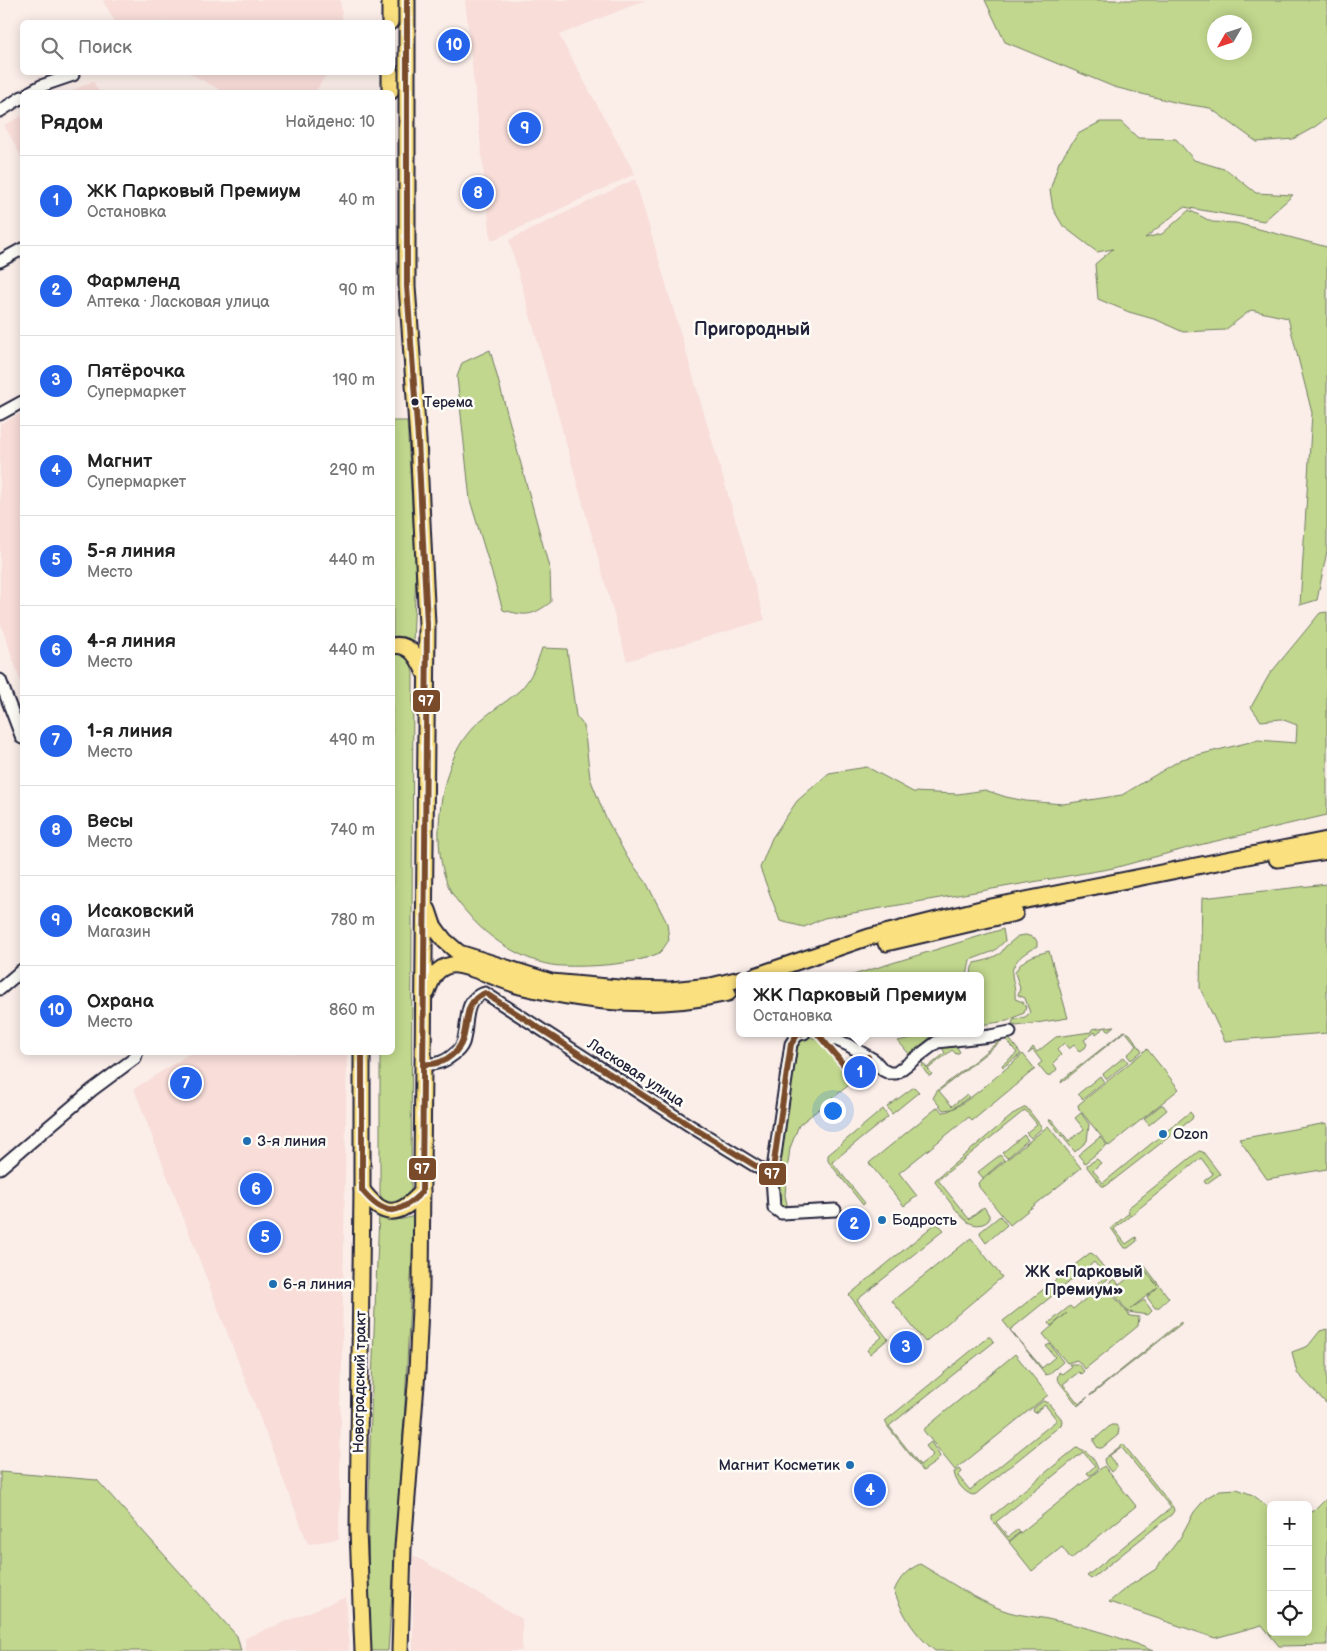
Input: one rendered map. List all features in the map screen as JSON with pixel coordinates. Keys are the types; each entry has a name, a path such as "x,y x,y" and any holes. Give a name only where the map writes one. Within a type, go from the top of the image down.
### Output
{"main road":[{"path":"390,0 390,20"},
{"path":"400,1651 403,1547 418,1372 421,1287 427,624 407,286 407,0"},
{"path":"390,75 390,90"},
{"path":"395,646 409,649 419,659 426,676"},
{"path":"771,972 869,937 981,910 1327,840"},
{"path":"801,972 869,948 1062,902 1246,864 1327,851"},
{"path":"425,899 433,925 445,942 454,950 463,955 551,982 630,989 670,990 710,986 736,980"},
{"path":"424,998 436,972 454,965 529,988 564,996 620,1002 664,1003 706,998 736,991"},
{"name":"Новоградский тракт","path":"362,1055 358,1531 363,1651"},
{"path":"362,1190 373,1204 386,1211 400,1210 412,1203 422,1192"}],"street":[{"path":"34,90 73,75"},
{"path":"0,111 20,98"},
{"path":"0,261 20,250"},
{"path":"0,414 20,403"},
{"path":"0,680 20,733"},
{"path":"0,989 20,972"},
{"name":"Ласковая улица","path":"424,1064 434,1065 441,1063 456,1053 463,1045 466,1017 473,998 478,994 485,993 692,1127 772,1176"},
{"path":"984,1037 1010,1032"},
{"path":"796,1037 791,1044 772,1176 774,1208 781,1213 835,1210"},
{"path":"830,1037 874,1060 883,1070 889,1073 896,1073 937,1042 981,1037"},
{"path":"0,1168 136,1055"}],"shaded area":[{"path":"340,0 343,20 114,20 103,1"},
{"path":"465,0 646,0 559,35 635,174 491,241"},
{"path":"193,75 326,75 316,90 220,90"},
{"path":"93,81 98,90 73,90"},
{"path":"20,117 20,154 4,125"},
{"path":"635,179 765,620 627,661 509,240"},
{"path":"20,414 20,680 0,621 0,424"},
{"path":"187,1055 347,1055 339,1539 308,1544 134,1089"},
{"path":"413,1555 522,1619 522,1651 413,1651"},
{"path":"346,1597 349,1651 246,1651 245,1638"}],"green space":[{"path":"985,0 1327,1 1327,118 1293,139 1257,142 1210,108 1178,103 1114,87 1005,42"},
{"path":"1100,122 1121,122 1138,138 1176,139 1194,160 1227,170 1256,193 1293,195 1264,221 1184,207 1145,238 1162,234 1189,210 1212,222 1236,223 1327,247 1327,551 1317,600 1300,605 1312,413 1288,318 1251,310 1225,330 1183,332 1157,320 1129,312 1098,299 1095,264 1113,249 1097,252 1063,226 1053,209 1050,190 1059,162 1078,134"},
{"path":"490,350 550,571 551,602 528,614 503,610 470,500 457,377 462,363"},
{"path":"395,421 407,421 416,572 413,642 395,638"},
{"path":"1327,612 1327,815 1195,846 1114,868 824,918 804,927 780,921 760,868 772,838 797,801 829,773 867,767 913,792 958,794 985,790 1026,801 1063,804 1122,795 1182,759 1258,740 1296,743 1297,725 1281,719 1261,721 1251,707 1269,675 1320,613"},
{"path":"542,648 567,649 576,716 584,726 590,778 605,816 627,857 646,882 667,923 669,940 659,953 647,958 623,963 586,966 551,965 538,962 512,950 488,934 459,903 446,880 441,863 439,824 445,783 451,764 459,746 469,732 487,715 519,691 527,682"},
{"path":"395,654 397,654 405,656 410,662 413,674 411,1196 393,1207 384,1202 380,1194 380,1055 395,1055"},
{"path":"1327,884 1327,1033 1225,1041 1200,988 1202,898"},
{"path":"1003,929 1005,941 994,951 970,960 968,972 863,972"},
{"path":"1026,935 1035,938 1037,942 1037,946 1017,961 1012,975 1015,999 1023,1002 1026,1007 1024,1013 1007,1021 984,1024 984,972 971,972 972,967 975,963 987,960 1001,953 1018,936"},
{"path":"1049,951 1068,1018 1017,1026 1012,1024 1013,1020 1025,1017 1030,1013 1025,998 1018,995 1020,988 1015,973 1025,961"},
{"path":"1114,1026 1108,1031 1105,1027"},
{"path":"1105,1027 1084,1040 1087,1044 1085,1048 1079,1051 1074,1045 1069,1049 1064,1043 1057,1050 1061,1055 1053,1063 1057,1069 1049,1076 1038,1065 1042,1062 1033,1050 1028,1054 1033,1047 1037,1052 1056,1037 1091,1032 1092,1029"},
{"path":"1125,1031 1061,1083 1062,1080"},
{"path":"1126,1032 1130,1034 1142,1051 1131,1060 1127,1055 1137,1046"},
{"path":"810,1037 817,1039 841,1069 854,1079 799,1125 790,1148 785,1195 788,1209 780,1207 777,1198 794,1049 800,1041"},
{"path":"916,1037 931,1037 910,1055 898,1041"},
{"path":"1004,1037 1008,1037 1021,1054 1003,1067 1002,1065 1017,1053 1005,1038 939,1091 952,1106 967,1094 969,1097 952,1109 943,1110 933,1098 937,1091"},
{"path":"956,1045 960,1052 956,1054 952,1050 928,1069 932,1074 930,1076 927,1074 922,1067 923,1063 927,1068 945,1053 941,1046"},
{"path":"1147,1049 1179,1089 1109,1146 1079,1109 1078,1105"},
{"path":"1023,1054 1035,1069 972,1121 969,1117 899,1173 917,1196 904,1206 869,1163 938,1107 942,1112 949,1111 959,1105 983,1088"},
{"path":"1124,1057 1128,1062 1107,1079 1103,1074"},
{"path":"1100,1076 1104,1082 1083,1099 1078,1094"},
{"path":"914,1087 919,1092 892,1114 887,1107"},
{"path":"1161,1105 1167,1110 1149,1125 1144,1119"},
{"path":"1026,1107 1041,1126 1041,1129 1031,1138 1026,1133 1037,1124 1025,1110 938,1180 969,1219 984,1207 989,1215 989,1220 982,1224 976,1225 968,1222 935,1182 936,1179 1016,1112"},
{"path":"883,1109 888,1117 832,1162 865,1203 863,1205 828,1161 828,1155"},
{"path":"1190,1112 1193,1116 1192,1119 1106,1186 1102,1186 1087,1167 1087,1165 1097,1159 1101,1163 1093,1170 1103,1183"},
{"path":"1081,1113 1089,1124 1087,1141 1075,1152 1049,1120 1051,1119 1069,1141 1084,1129 1075,1118"},
{"path":"1327,1123 1327,1169 1267,1179 1239,1139"},
{"path":"1048,1126 1081,1168 1010,1225 979,1187 978,1183"},
{"path":"1024,1135 1028,1140 1007,1158 1002,1153"},
{"path":"1100,1137 1107,1145 1085,1163 1078,1155"},
{"path":"1199,1151 1203,1152 1220,1174 1206,1184 1204,1181 1213,1174 1201,1158 1114,1229 1126,1244 1136,1237 1137,1241 1128,1248 1125,1248 1111,1228 1129,1213 1128,1208"},
{"path":"1000,1155 1004,1160 983,1178 978,1172"},
{"path":"379,1215 396,1220 414,1216 405,1405 388,1651 370,1651 369,1487"},
{"path":"1000,1216 1007,1225 986,1243 980,1232"},
{"path":"935,1224 944,1230 857,1300 888,1339 870,1354 867,1350 882,1337 849,1295"},
{"path":"971,1238 1002,1277 925,1342 892,1301"},
{"path":"1090,1253 1093,1254 1110,1275 1098,1287 1096,1285 1106,1276 1094,1262 1010,1330 1003,1321"},
{"path":"1141,1264 1144,1265 1169,1298 1158,1308 1155,1308 1147,1297 1158,1287 1130,1309 1144,1300 1152,1311 1148,1315 1128,1312 1109,1287 1110,1282 1115,1279 1119,1285 1113,1290 1142,1267 1157,1285 1142,1266 1128,1276"},
{"path":"1104,1284 1130,1316 1139,1317 1138,1326 1085,1369 1077,1360 1067,1363 1043,1334 1067,1313 1051,1326 1049,1323 1070,1306 1073,1309"},
{"path":"1181,1322 1181,1324 1090,1396 1090,1395"},
{"path":"1327,1329 1327,1404 1297,1373 1292,1352 1308,1346 1320,1331"},
{"path":"1013,1334 1042,1368 1055,1357 1046,1346 1050,1344 1063,1362 1046,1375"},
{"path":"988,1337 994,1342 889,1426 920,1465 933,1455 926,1446 931,1442 940,1456 937,1461 923,1471 885,1421"},
{"path":"1015,1354 1048,1395 955,1470 923,1430"},
{"path":"1069,1364 1078,1364 1084,1371 1081,1374 1079,1372 1063,1384 1079,1404 1088,1397 1078,1406 1057,1379 1059,1372 1062,1374 1071,1367"},
{"path":"1043,1401 1048,1403 1061,1418 1061,1425 976,1494 970,1494 963,1489 956,1479 954,1472 960,1469 962,1472 958,1476 970,1490 1057,1420 1045,1405 1035,1413 1033,1411"},
{"path":"1111,1425 1116,1425 1119,1429 1118,1435 1102,1448 1098,1448 1094,1438"},
{"path":"1123,1444 1173,1507 1174,1511 1091,1579 1087,1576 1171,1508 1121,1447 1109,1456 1117,1467 1111,1472 1105,1464 1104,1459"},
{"path":"1076,1448 1084,1450 1090,1455 1098,1469 1091,1475 1087,1473 1095,1466 1083,1452 996,1522 1008,1537 1018,1529 1020,1532 1009,1541 992,1520 992,1516"},
{"path":"1104,1466 1136,1506 1071,1559 1062,1547 1032,1571 1009,1542"},
{"path":"0,1472 97,1480 237,1636 241,1651 0,1651"},
{"path":"1237,1489 1253,1495 1267,1506 1267,1631 1262,1625 1215,1638 1109,1602 1126,1588 1156,1569 1180,1538 1194,1512 1206,1498 1220,1490"},
{"path":"1327,1498 1327,1645 1279,1646 1271,1636 1312,1636 1312,1512"},
{"path":"920,1564 992,1606 1015,1614 1091,1629 1153,1651 935,1651 910,1624 894,1591 904,1574"}],"transit line":[{"name":"97","path":"362,1055 362,1190 370,1199 384,1209 398,1209 406,1206 422,1192 427,624 418,440 407,286 407,0"},
{"name":"97","path":"423,1064 442,1062 459,1048 471,1005 476,998 485,993 692,1127 772,1176 791,1044 796,1037"},
{"name":"97","path":"820,1037 848,1070 851,1070 868,1057"}],"place":[{"name":"Охрана","path":"454,45"},
{"name":"Исаковский","path":"525,128"},
{"name":"Весы","path":"478,193"},
{"name":"Терема","path":"415,402"},
{"name":"ЖК Парковый Премиум","path":"860,1072"},
{"name":"1-я линия","path":"186,1083"},
{"name":"Ozon","path":"1163,1134"},
{"name":"3-я линия","path":"247,1141"},
{"name":"4-я линия","path":"256,1189"},
{"name":"Бодрость","path":"882,1220"},
{"name":"Фармленд","path":"854,1224"},
{"name":"5-я линия","path":"265,1237"},
{"name":"6-я линия","path":"273,1284"},
{"name":"Пятёрочка","path":"906,1347"},
{"name":"Магнит Косметик","path":"850,1465"},
{"name":"Магнит","path":"870,1490"}],"district":[{"name":"Пригородный","path":"752,329"},
{"name":"ЖК «Парковый Премиум»","path":"1084,1281"}]}
